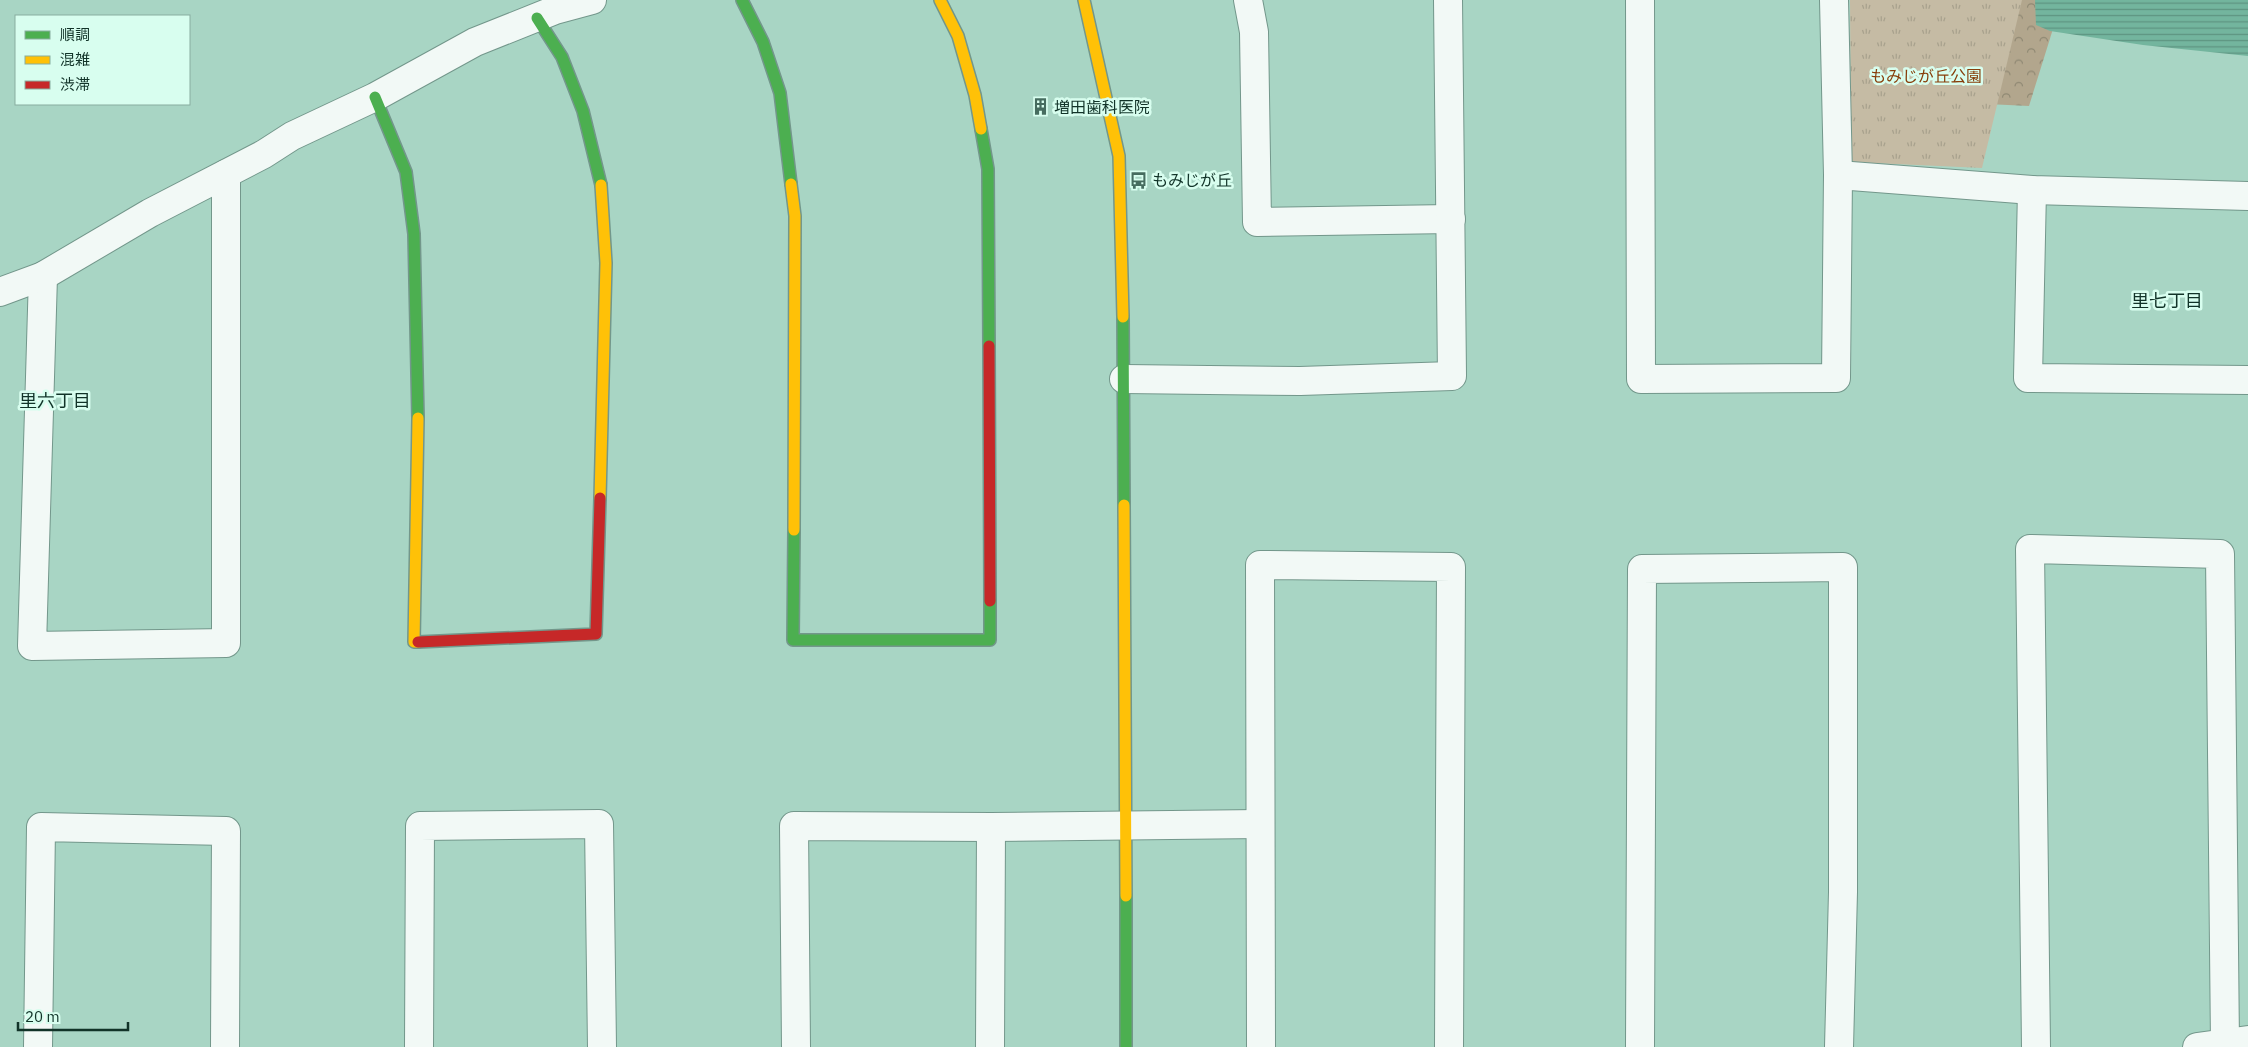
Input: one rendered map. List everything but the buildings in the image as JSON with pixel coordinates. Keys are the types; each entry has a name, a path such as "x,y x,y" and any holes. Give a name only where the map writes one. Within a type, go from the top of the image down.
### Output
{"street":[{"path":"0,292 43,276 150,213 226,174 292,136 375,97 475,42 537,18 592,0"},
{"path":"742,0 763,42 780,93 795,216 793,640 990,640 988,169 975,95 960,44 940,0"},
{"path":"1084,0 1119,156 1124,379 1126,1047"},
{"path":"1248,0 1254,32 1257,222 1451,219"},
{"path":"1124,379 1300,382 1452,376 1448,0"},
{"path":"1640,0 1641,379 1836,378 1838,175 1834,0"},
{"path":"375,97 406,172 414,234 418,391 414,642 596,634 606,263 600,182 583,111 562,57 537,18"},
{"path":"43,276 32,646 226,643 226,174"},
{"path":"1838,175 2032,190 2248,196"},
{"path":"2032,190 2028,378 2248,380"},
{"path":"2036,1047 2030,549 2220,554 2236,1042 2197,1047"},
{"path":"1261,1047 1260,565 1451,567 1449,1047"},
{"path":"1640,1047 1642,569 1842,567 1843,892 1839,1047"},
{"path":"419,1047 420,826 590,824 600,824 602,1047"},
{"path":"796,1047 794,826 991,827 1260,824"},
{"path":"38,1047 41,827 226,831 225,1047"},
{"path":"990,1047 991,827"}],"green space":[{"name":"もみじが丘公園","path":"1850,0 2022,0 1982,168 1851,162"},
{"path":"1964,0 2062,0 2029,106 1944,102"}],"shaded area":[{"path":"2035,0 2248,0 2248,56 2143,45 2050,31 2036,25"}],"traffic: fast":[{"path":"742,0 763,42 780,93 791,184"},
{"path":"537,18 562,57 583,111 601,185"},
{"path":"375,97 406,172 414,234 418,418"},
{"path":"981,129 988,169 989,346"},
{"path":"1123,317 1124,505"},
{"path":"794,530 793,640 990,640 990,601"},
{"path":"1126,896 1126,1047"}],"traffic: slow":[{"path":"940,0 958,36 975,95 981,129"},
{"path":"1084,0 1119,156 1123,317"},
{"path":"791,184 795,216 794,530"},
{"path":"600,498 606,263 601,185"},
{"path":"418,418 414,642 418,642"},
{"path":"1124,505 1126,896"}],"traffic: jam":[{"path":"989,346 990,601"},
{"path":"418,642 596,634 600,498"}],"place":[{"name":"増田歯科医院","path":"1040,107"},
{"name":"もみじが丘","path":"1138,180"}],"district":[{"name":"里七丁目","path":"2167,300"},
{"name":"里六丁目","path":"55,400"}]}
